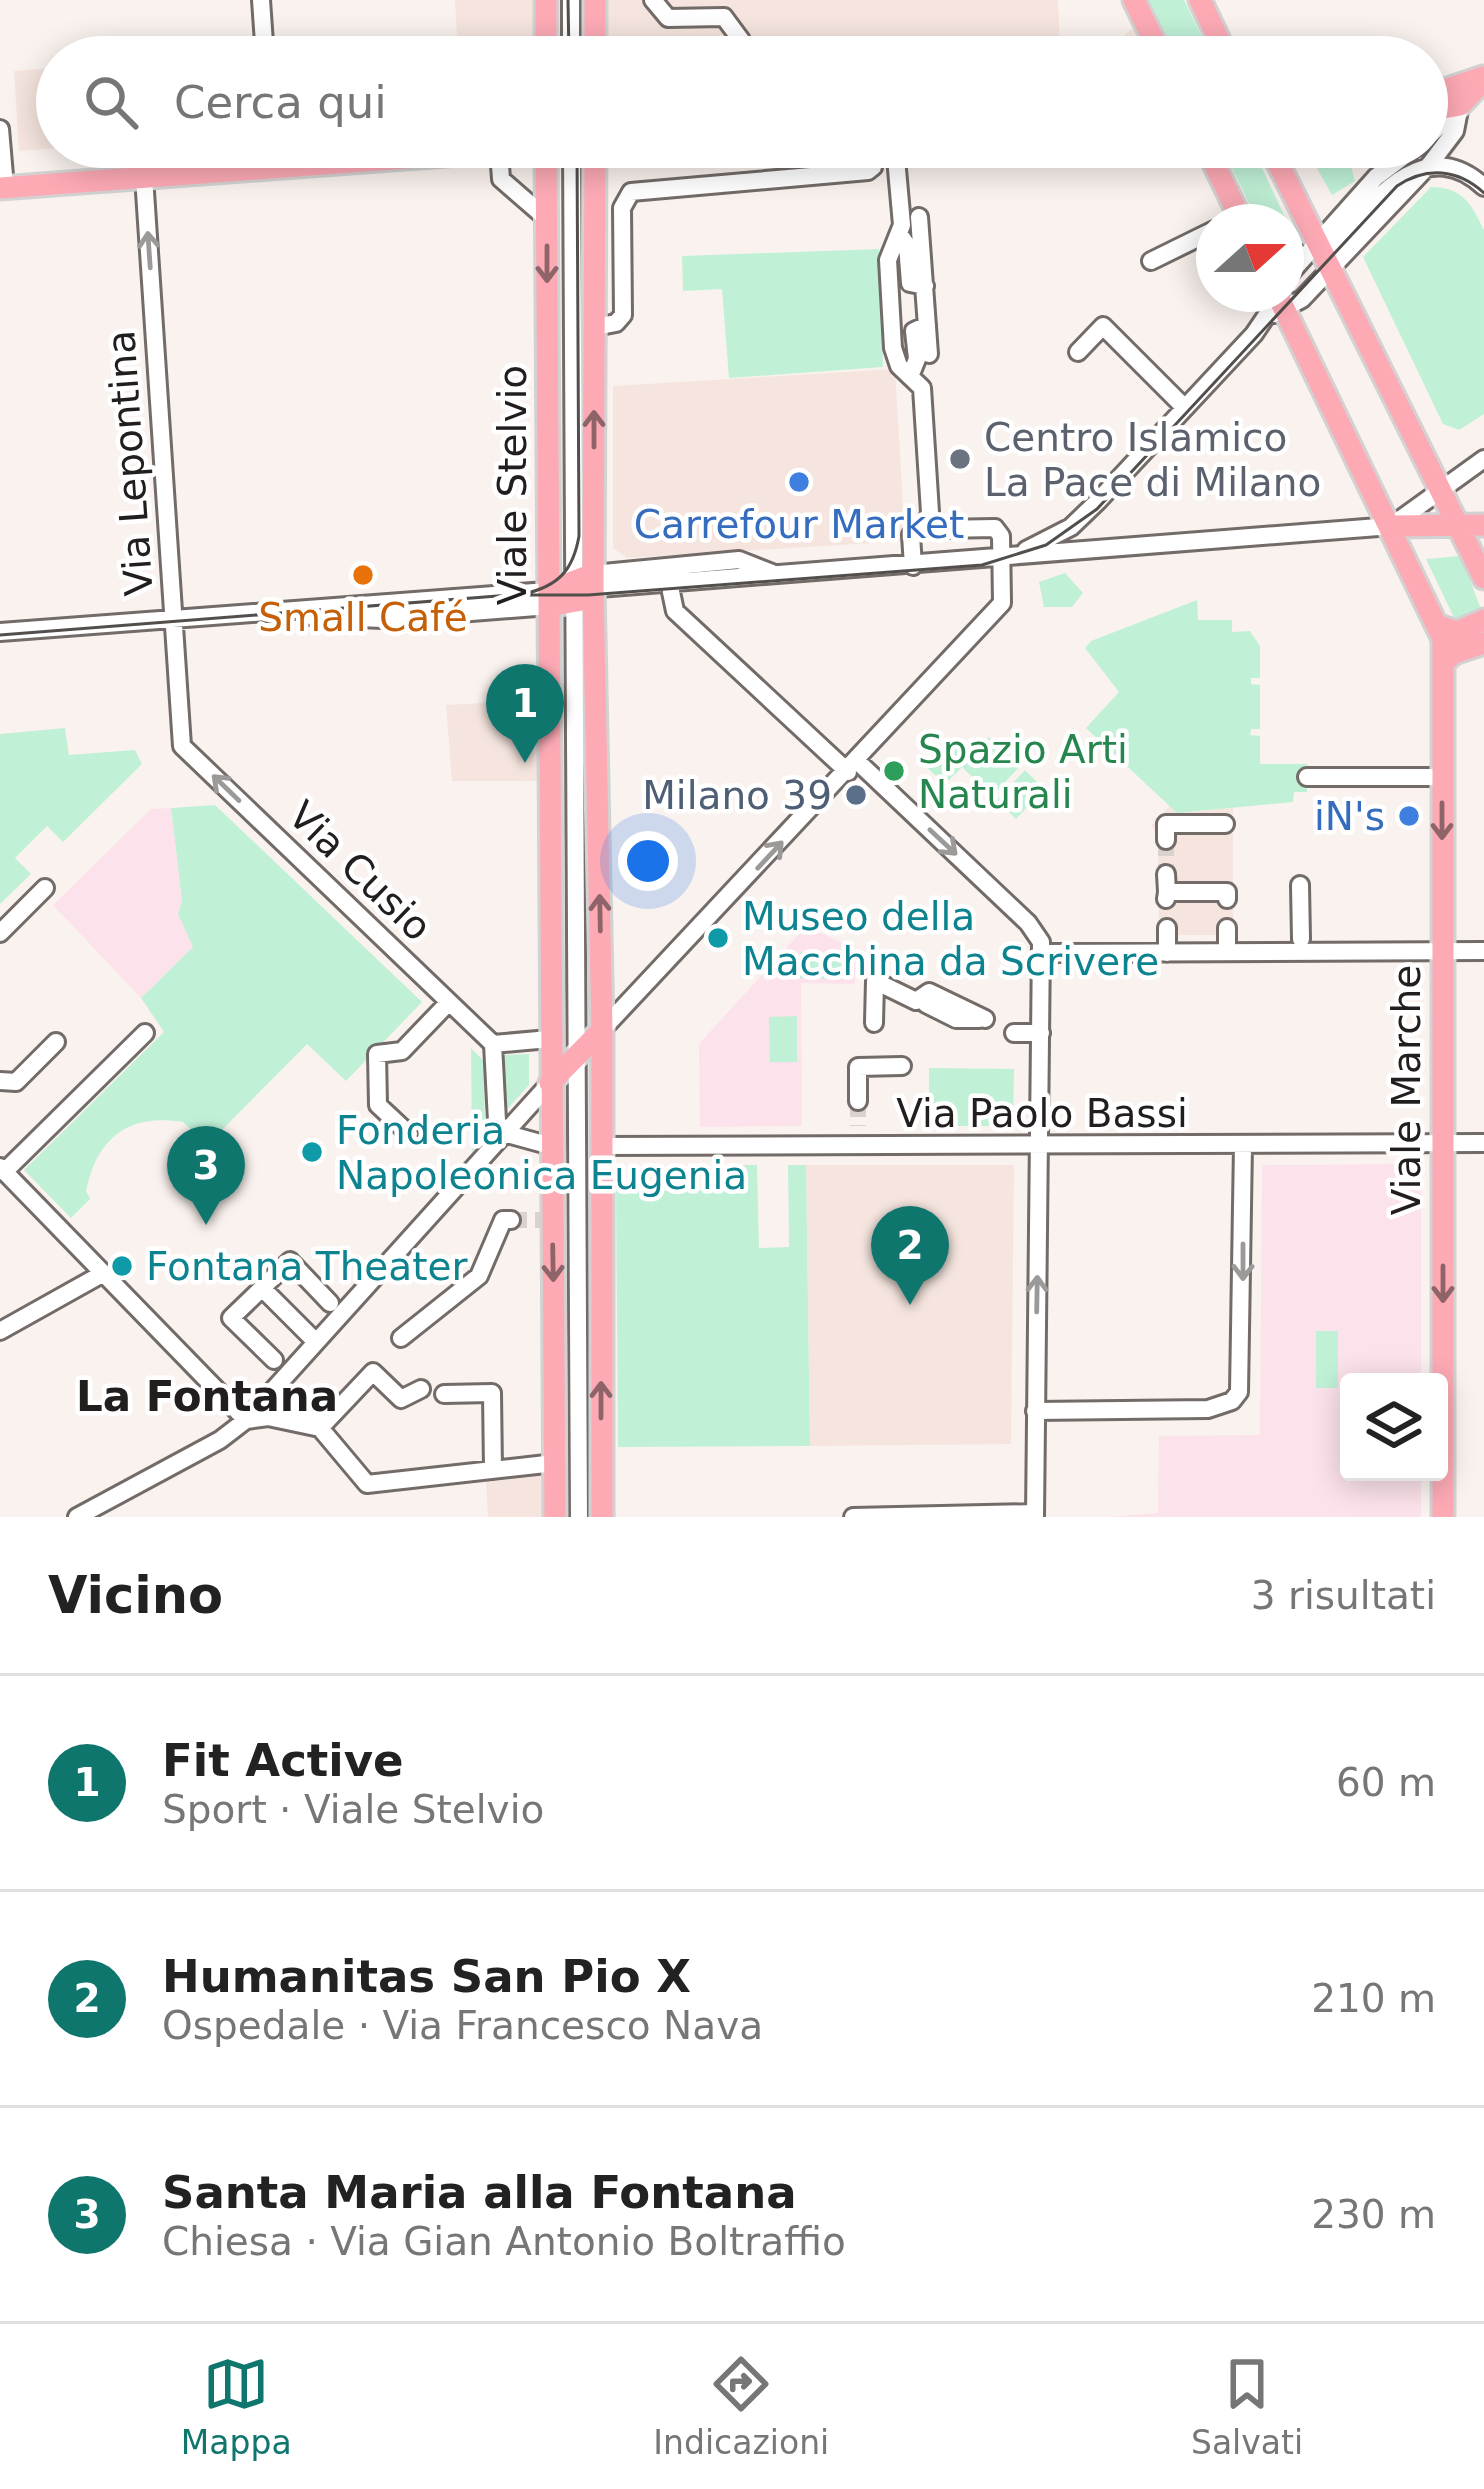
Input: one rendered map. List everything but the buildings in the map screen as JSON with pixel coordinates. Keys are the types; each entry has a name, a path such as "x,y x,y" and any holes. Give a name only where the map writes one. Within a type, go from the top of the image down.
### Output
{"main road":[{"path":"546,0 546,36"},
{"path":"595,0 595,36"},
{"path":"1134,0 1148,36"},
{"path":"1200,0 1217,36"},
{"path":"1448,89 1484,78"},
{"path":"1448,107 1460,105 1484,78"},
{"path":"2,188 202,168"},
{"name":"Viale Stelvio","path":"548,168 547,219 602,1030 601,1146"},
{"name":"Viale Stelvio","path":"551,1145 549,1039 574,591 595,327 596,168"},
{"path":"1215,168 1231,204"},
{"path":"1282,168 1324,262 1440,487 1473,526 1484,578"},
{"name":"Viale Marche","path":"1289,312 1438,626 1444,662 1443,1517"},
{"path":"1391,526 1473,526"},
{"path":"1438,626 1456,632 1484,620"},
{"path":"1444,662 1454,652 1484,643"},
{"path":"550,1082 575,1045 602,1030"},
{"path":"549,1039 575,1045"},
{"path":"551,1145 546,1220 555,1517"},
{"path":"601,1146 602,1517"}],"street":[{"path":"261,0 264,36"},
{"path":"571,0 572,36"},
{"path":"653,0 668,18 724,17 738,36"},
{"path":"1448,117 1460,105"},
{"path":"1448,141 1460,105"},
{"path":"0,129 2,188"},
{"path":"497,168 501,179 547,219"},
{"name":"Viale Stelvio","path":"572,168 579,1517"},
{"path":"595,327 616,323 623,315 622,208 631,192 872,168"},
{"path":"896,168 900,235 887,272 892,349 899,366 922,388 930,512 926,526 911,535 913,566"},
{"path":"1304,296 1376,177 1388,168"},
{"path":"1304,277 1324,262 1392,184 1424,168"},
{"path":"1432,168 1464,173 1484,187"},
{"name":"Via Lepontina","path":"145,177 182,746"},
{"path":"919,217 929,354"},
{"path":"900,235 907,245 910,283 925,286"},
{"path":"1151,261 1196,239"},
{"path":"992,560 1071,526 1270,312"},
{"path":"910,374 917,359 914,331 927,325"},
{"path":"1078,352 1103,326 1184,408"},
{"path":"0,632 280,611 383,619 574,591 1391,526 1484,458"},
{"path":"602,1030 1002,603 992,560 995,528 940,529"},
{"path":"574,591 671,592 779,576"},
{"path":"671,592 675,611 1028,923 1042,953 1035,1515 853,1517"},
{"name":"Via Cusio","path":"182,746 493,1044"},
{"path":"1306,777 1442,778"},
{"path":"1166,840 1166,824 1225,824"},
{"path":"1300,885 1300,939"},
{"path":"0,933 45,888"},
{"path":"1166,888 1227,892 1227,898"},
{"path":"1167,928 1167,953"},
{"path":"1227,928 1227,952"},
{"path":"1042,953 1484,952"},
{"path":"874,1023 874,981 916,1000 929,992 986,1023 956,1019 926,1004"},
{"path":"409,1134 378,1105 377,1054 402,1051 449,1002"},
{"path":"145,1033 2,1170 246,1420"},
{"path":"1014,1033 1041,1033"},
{"path":"549,1039 493,1044 497,1121 504,1133 551,1145"},
{"path":"0,1081 16,1082 56,1042"},
{"path":"858,1101 858,1067 902,1066"},
{"path":"77,1517 220,1440 246,1420 550,1082"},
{"path":"858,1126 858,1146"},
{"name":"Via Paolo Bassi","path":"601,1146 1484,1143"},
{"path":"1035,1412 1208,1409 1232,1401 1242,1381 1244,1145"},
{"path":"401,1338 479,1276 502,1220 511,1220"},
{"path":"274,1360 231,1318 290,1261 330,1303"},
{"path":"0,1330 102,1274"},
{"path":"262,1288 316,1341"},
{"path":"246,1420 285,1411 315,1417 358,1372"},
{"path":"320,1428 373,1372 400,1399 422,1389"},
{"path":"444,1394 492,1393 493,1470"},
{"path":"268,1417 320,1428 367,1484 555,1462"}],"shaded area":[{"path":"455,0 533,0 534,36 457,36"},
{"path":"597,0 1058,0 1059,36 597,36"},
{"path":"1140,22 1148,36 1123,36"},
{"path":"36,69 36,150 19,151 14,71"},
{"path":"895,369 905,541 627,558 613,548 613,386"},
{"path":"538,700 539,781 452,781 446,705"},
{"path":"1170,806 1178,813 1233,808 1233,935 1159,935 1158,833 1151,826"},
{"path":"171,808 182,901 178,914 193,947 141,998 53,905 151,809"},
{"path":"819,932 855,949 855,984 801,983 802,1126 700,1127 699,1044 800,933"},
{"path":"1421,1164 1421,1373 1340,1373 1340,1481 1421,1481 1421,1517 1108,1517 1158,1513 1159,1436 1260,1435 1262,1165"},
{"path":"806,1165 1014,1165 1011,1444 810,1446"},
{"path":"552,1470 552,1517 488,1517 486,1478"}],"green space":[{"path":"1149,0 1184,0 1202,36 1166,36"},
{"path":"1232,168 1262,168 1279,204 1249,204"},
{"path":"1317,168 1352,168 1355,181 1332,195"},
{"path":"1431,187 1464,198 1484,230 1484,414 1459,430 1443,424 1363,257"},
{"path":"879,249 883,367 729,378 722,289 683,291 682,256"},
{"path":"1461,556 1480,607 1457,624 1426,559"},
{"path":"1065,573 1083,593 1072,607 1044,607 1039,582"},
{"path":"1197,600 1198,620 1232,620 1232,632 1250,631 1260,646 1260,678 1251,678 1251,684 1260,685 1260,729 1251,729 1250,735 1260,736 1260,764 1307,764 1307,792 1294,792 1293,802 1177,813 1086,728 1119,692 1085,648 1091,641"},
{"path":"65,728 69,755 135,750 142,764 63,842 47,826 15,858 31,874 0,904 0,734"},
{"path":"951,737 972,755 989,737 1020,766 992,796 962,767 945,784 924,765"},
{"path":"1025,770 1044,789 1016,819 997,800"},
{"path":"215,805 422,1002 346,1081 307,1044 207,1145 183,1122 147,1121 118,1133 91,1172 86,1191 90,1199 71,1218 24,1170 164,1032 141,998 193,947 178,914 182,901 171,808"},
{"path":"800,952 850,953 849,979 800,978"},
{"path":"797,1016 797,1062 770,1062 769,1017"},
{"path":"471,1048 484,1061 485,1134 472,1152"},
{"path":"529,1054 529,1085 502,1115 501,1055"},
{"path":"929,1068 1014,1069 1013,1126 929,1126"},
{"path":"733,1165 757,1165 759,1248 789,1247 788,1165 806,1165 810,1446 618,1447 616,1191 732,1190"},
{"path":"1316,1331 1338,1331 1338,1388 1316,1388"}],"tunnel":[{"path":"1166,840 1166,874"},
{"path":"858,1101 858,1126"},
{"path":"511,1220 541,1220"}],"tram line":[{"path":"568,0 569,36"},
{"path":"0,635 524,594 555,581 573,559 579,536 577,168"},
{"path":"513,595 588,595 982,565 1046,545 1097,509 1397,186 1420,175 1442,173 1464,179 1484,193"}],"place":[{"name":"Centro Islamico La Pace di Milano","path":"960,459"},
{"name":"Carrefour Market","path":"799,482"},
{"name":"Small Café","path":"363,575"},
{"name":"Fit Active","path":"525,763"},
{"name":"Spazio Arti Naturali","path":"894,771"},
{"name":"Milano 39","path":"856,795"},
{"name":"iN's","path":"1409,816"},
{"name":"Museo della Macchina da Scrivere","path":"718,938"},
{"name":"Fonderia Napoleonica Eugenia","path":"312,1152"},
{"name":"Santa Maria alla Fontana","path":"206,1225"},
{"name":"Fontana Theater","path":"122,1266"},
{"name":"Humanitas San Pio X","path":"910,1305"}],"district":[{"name":"La Fontana","path":"207,1396"}]}
